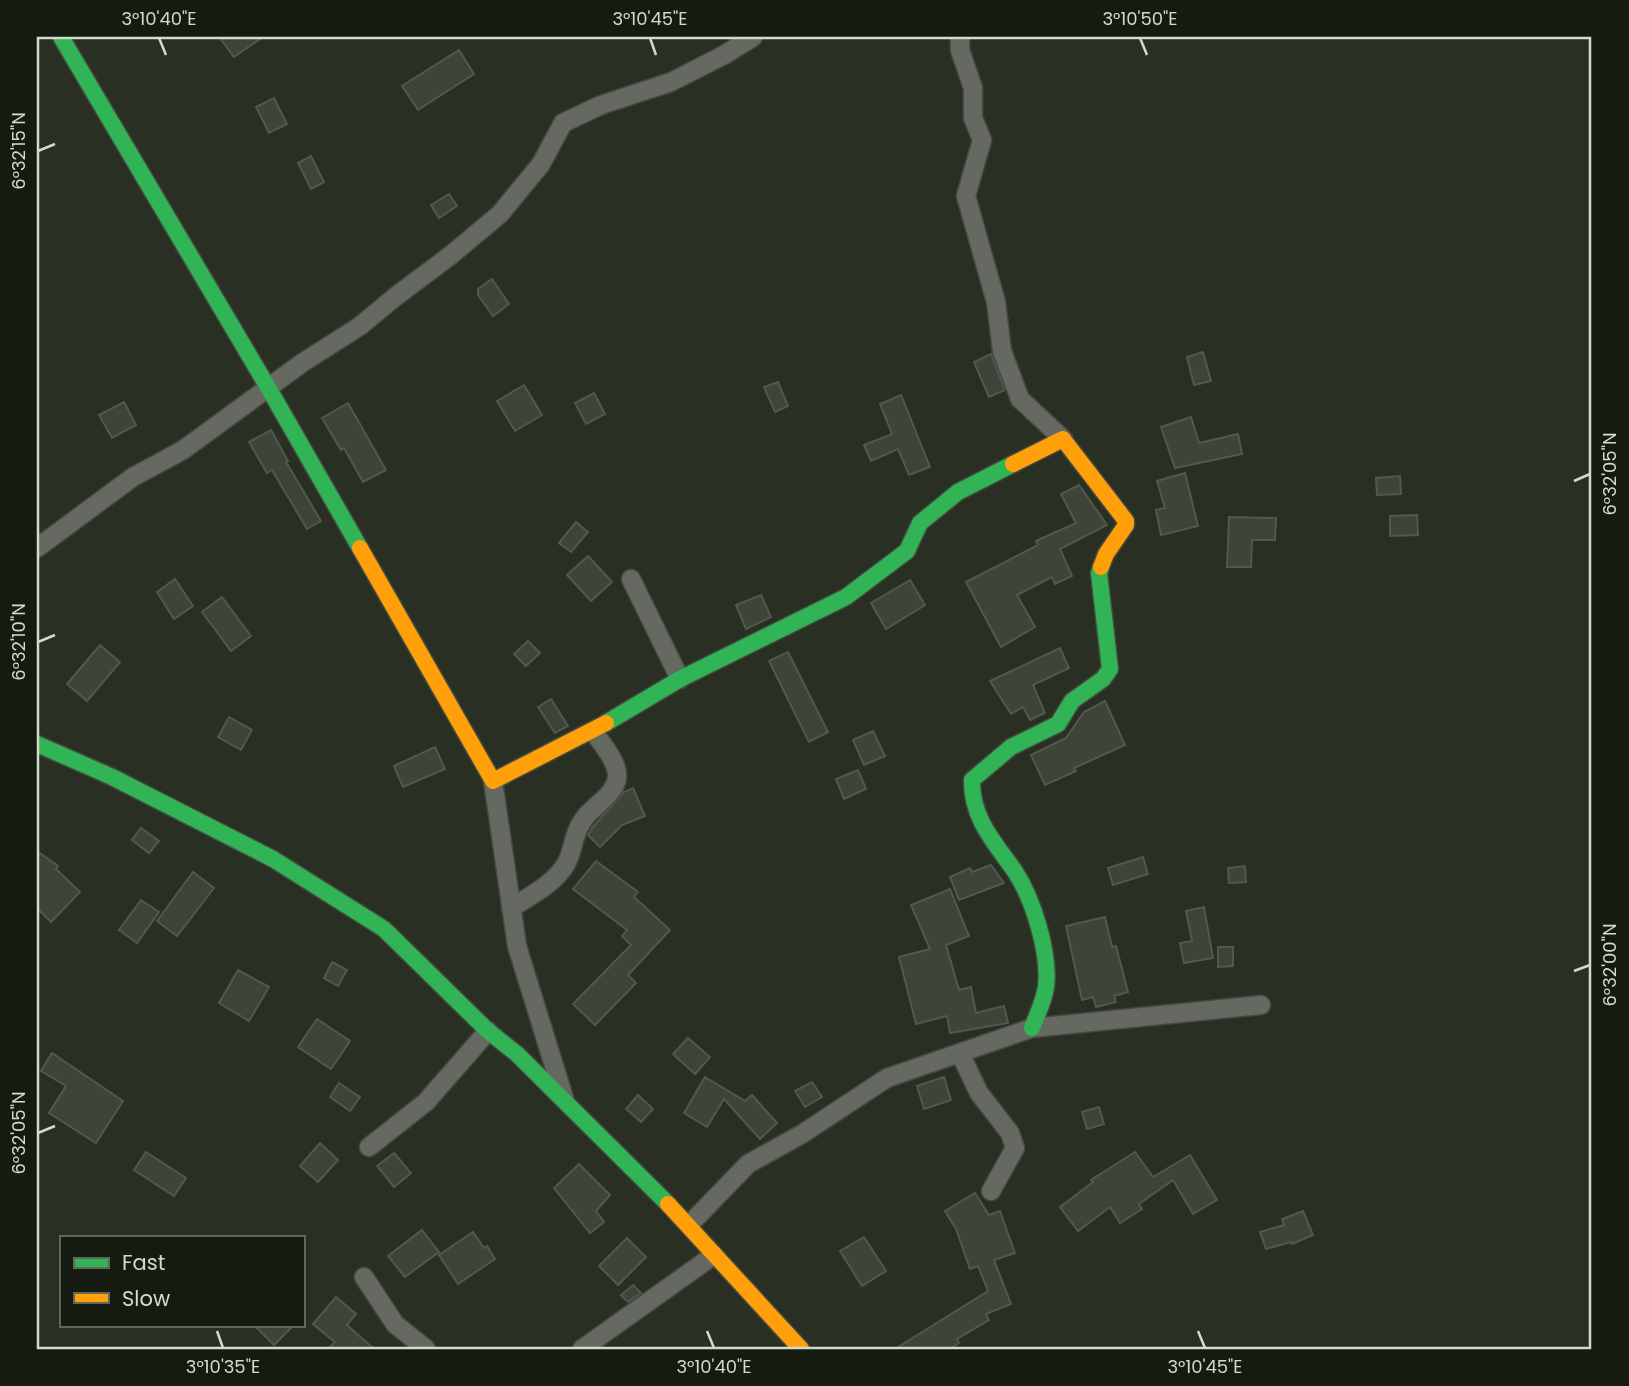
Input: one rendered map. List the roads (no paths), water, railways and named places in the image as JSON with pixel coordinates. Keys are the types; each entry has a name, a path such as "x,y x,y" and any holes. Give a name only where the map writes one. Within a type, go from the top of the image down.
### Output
{"street":[{"path":"61,37 269,389 493,781 517,946 565,1102"},
{"path":"37,548 133,477 183,450 302,363 360,326 500,214 541,164 563,123 601,105 671,82 753,37"},
{"path":"960,37 960,50 973,88 973,118 982,140 967,196 996,302 1002,351 1020,398 1063,439 1126,521 1106,554 1099,573 1110,669 1103,678 1072,701 1058,724 1012,747 972,780 970,793 975,813 1023,886 1041,938 1046,984 1032,1028"},
{"path":"493,781 593,731 680,679 846,597 908,551 920,523 958,492 1063,439"},
{"path":"631,579 680,679"},
{"path":"511,908 543,889 566,864 574,835 586,816 616,784 617,772 612,760 593,731"},
{"path":"37,744 113,777 273,859 384,929 488,1031 517,1054 690,1225 714,1255 801,1349"},
{"path":"690,1225 748,1164 887,1078 1032,1028 1261,1004"},
{"path":"369,1147 426,1102 488,1031"},
{"path":"960,1052 979,1093 1010,1133 1015,1148 991,1191"},
{"path":"582,1349 714,1255"},
{"path":"365,1277 395,1324 426,1349"}]}
